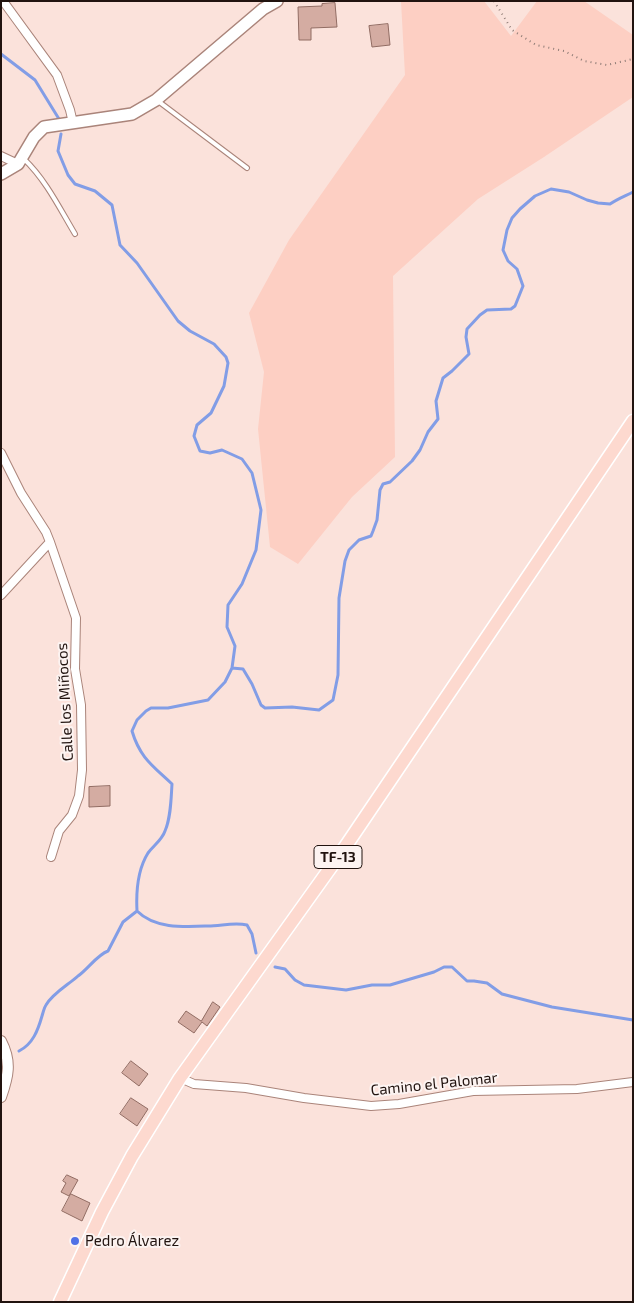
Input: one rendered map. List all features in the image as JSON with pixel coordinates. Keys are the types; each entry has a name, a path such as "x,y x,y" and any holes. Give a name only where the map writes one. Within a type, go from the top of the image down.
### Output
{"main road":[{"path":"2,174 20,161 39,130 51,125 132,114 156,100 263,9 277,1"},
{"name":"TF-13","path":"60,1302 102,1212 132,1156 180,1078 341,853 633,421"}],"street":[{"path":"3,1 57,75 73,123"},
{"path":"1,156 20,161"},
{"name":"Calle los Miñocos","path":"1,453 22,493 46,532 76,618 75,669 81,705 82,770 78,796 72,815 59,831 51,857"},
{"path":"1,595 50,542"},
{"path":"1,1041 9,1074 1,1098"},
{"name":"Camino el Palomar","path":"180,1078 194,1084 246,1088 304,1098 371,1106 399,1104 473,1092 577,1089 633,1082"}],"lane":[{"path":"156,100 247,168"},
{"path":"20,161 33,167 75,234"}],"path":[{"path":"494,1 512,30 536,45 564,51 584,61 607,65 633,59"}],"shaded area":[{"path":"401,1 484,1 511,36 537,1 584,1 633,35 633,97 478,199 393,276 395,457 352,497 298,564 270,547 258,429 264,372 249,313 289,240 405,75"}],"building":[{"path":"335,3 337,27 311,28 311,40 299,40 298,7 322,6 322,4"},
{"path":"388,24 390,45 372,47 369,26"},
{"path":"110,786 110,806 89,807 89,787"},
{"path":"213,1002 220,1007 207,1026 202,1022 194,1033 178,1022 186,1011 201,1021"},
{"path":"131,1061 148,1074 139,1086 122,1073"},
{"path":"131,1098 148,1109 137,1126 120,1114"},
{"path":"67,1175 78,1180 69,1196 61,1192 66,1183 63,1181"},
{"path":"71,1194 90,1203 82,1221 62,1211"}],"waterway":[{"path":"1,54 35,80 59,119"},
{"path":"19,1051 28,1045 34,1036 49,1001 108,951 123,922 137,911 137,889 140,873 148,853 162,837 167,826 172,784 143,755 132,731 137,720 151,708 168,708 208,700 225,682 232,668 235,646 227,627 228,605 242,584 256,550 261,510 252,473 242,459 222,450 210,453 200,451 194,436 197,425 211,413 224,386 228,363 226,357 214,344 190,331 178,321 137,263 120,245 112,205 95,191 75,184 68,175 58,151 61,134"},
{"path":"232,668 243,669 261,705 265,708 292,707 319,710 333,700 338,675 339,598 345,561 349,550 359,540 371,536 377,520 380,490 383,484 390,482 412,461 420,450 428,432 438,419 436,401 443,378 469,354 466,337 467,329 487,310 511,309 515,306 523,286 517,269 508,261 503,250 507,230 512,218 535,196 551,189 569,192 598,203 610,204 633,192"},
{"path":"137,911 152,921 170,926 247,925 252,934 256,953"},
{"path":"275,967 285,969 295,980 304,985 346,990 372,985 390,985 434,972 444,967 452,967 467,981 487,983 502,994 552,1007 633,1020"}],"place":[{"name":"Pedro Álvarez","path":"75,1241"}]}
